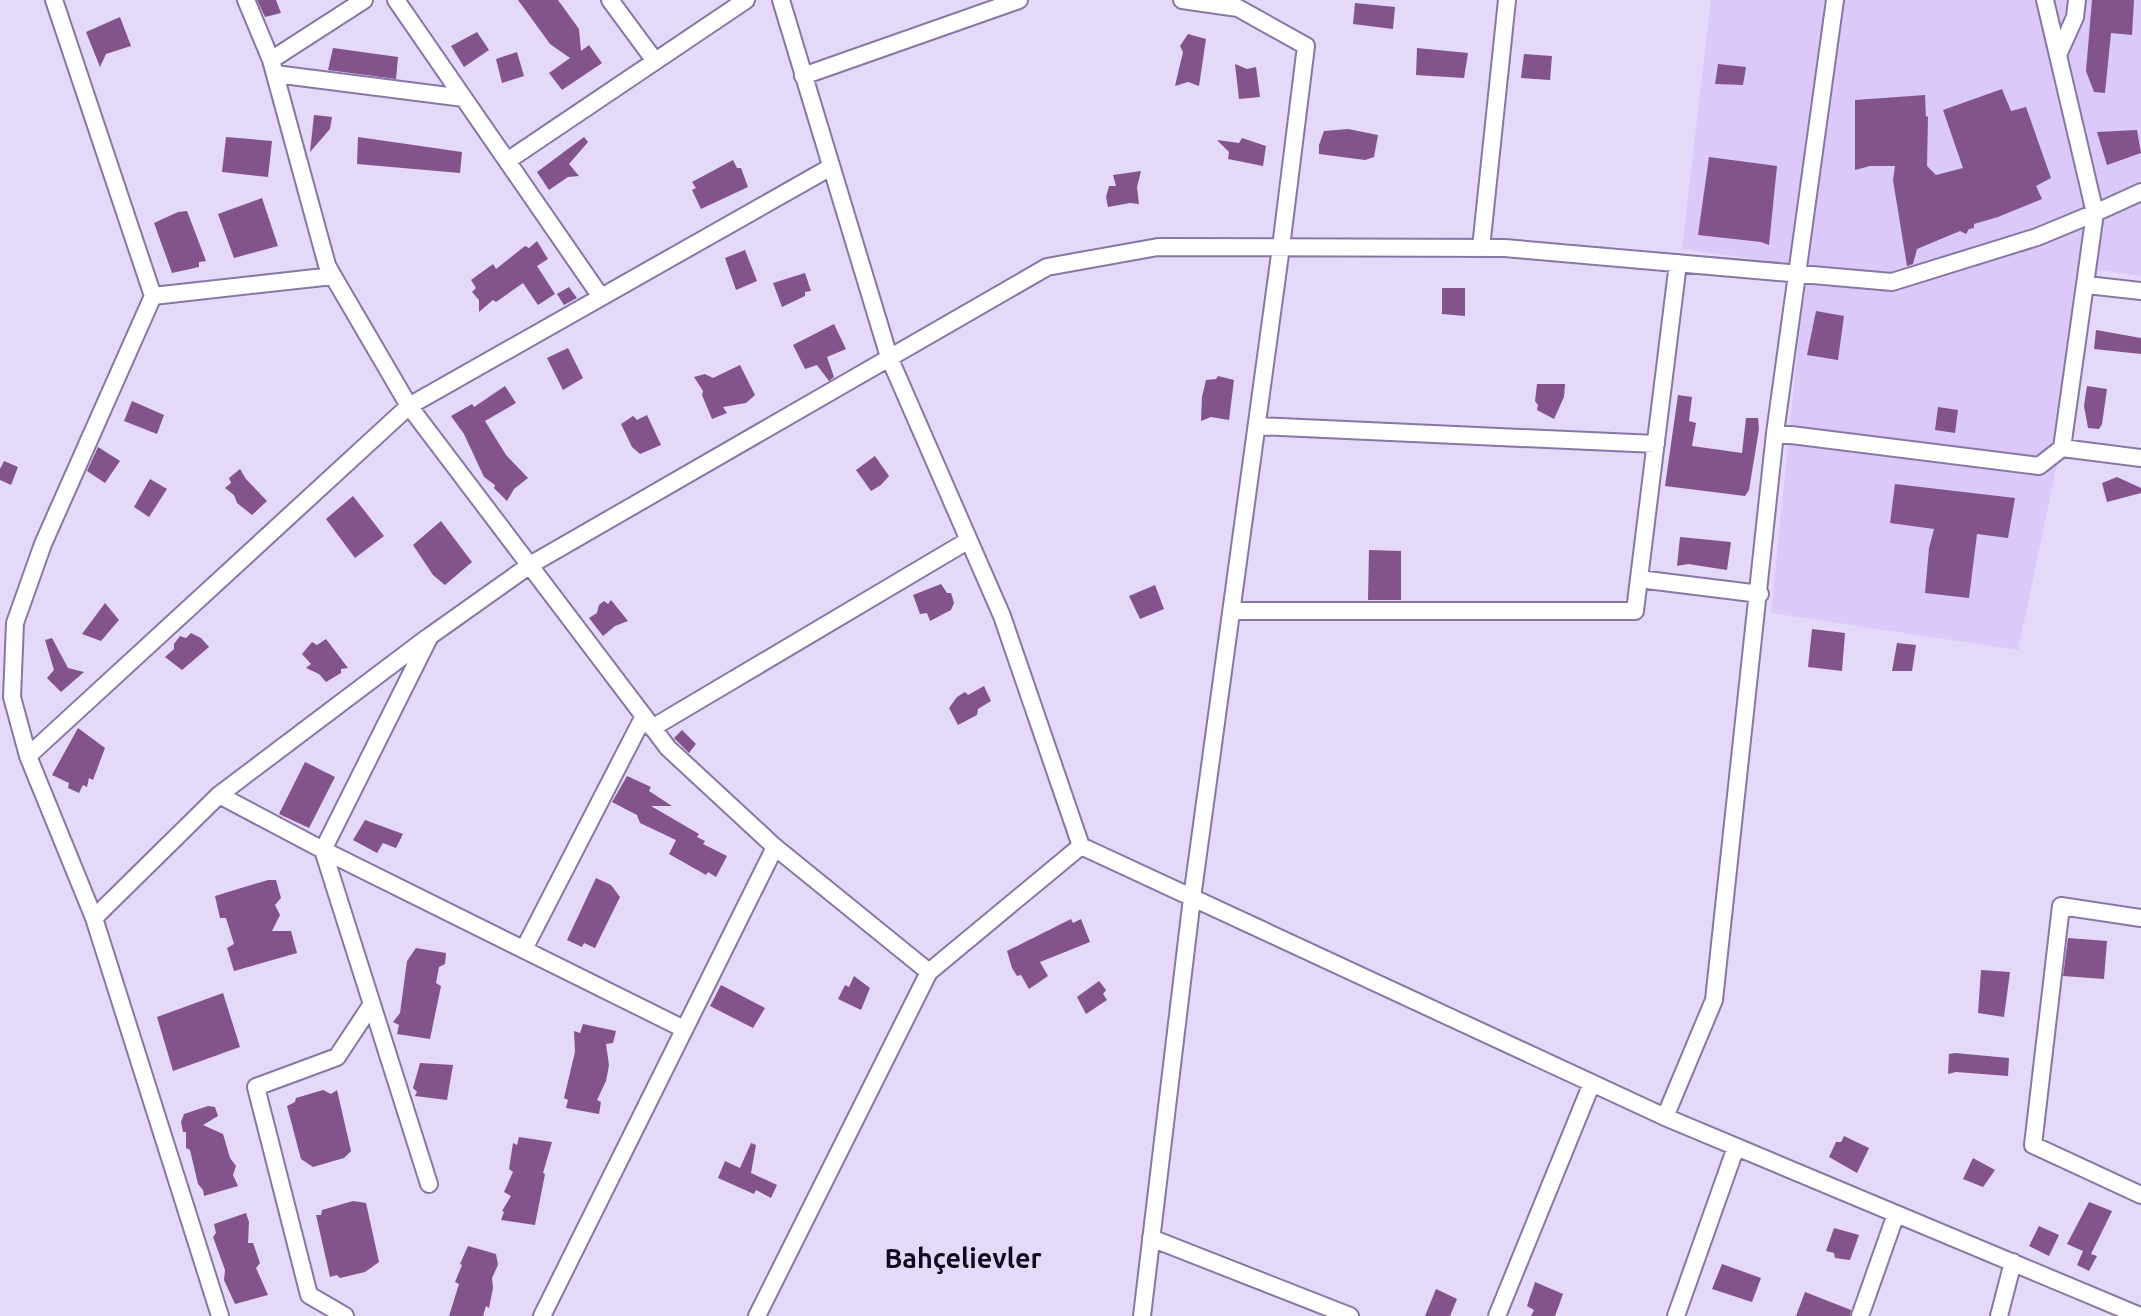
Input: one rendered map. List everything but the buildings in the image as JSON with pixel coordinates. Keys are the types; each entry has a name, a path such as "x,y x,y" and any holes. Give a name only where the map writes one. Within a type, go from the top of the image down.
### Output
{"street":[{"path":"54,0 153,296 43,544 15,623 12,697 28,756 94,918 219,1316"},
{"path":"246,0 273,67 327,265 409,406 668,748 775,847 929,972"},
{"path":"273,67 364,0"},
{"path":"396,0 602,297"},
{"path":"610,0 655,61"},
{"path":"507,161 746,0"},
{"path":"781,0 889,357 1002,616 1081,846 1665,1117 2140,1316"},
{"path":"803,76 1019,0"},
{"path":"1142,1316 1192,898 1281,247 1306,46 1238,8 1182,0"},
{"path":"1481,248 1507,0"},
{"path":"1665,1117 1714,1000 1776,434 1835,0"},
{"path":"1776,434 2039,466 2062,448 2087,285 2095,213 2045,0"},
{"path":"2058,56 2075,17 2077,0"},
{"path":"273,67 464,98"},
{"path":"28,756 409,406 831,167"},
{"path":"94,918 219,795 430,636 530,565 1047,267 1158,247 1481,248 1892,282 2037,237 2141,192"},
{"path":"1232,611 1635,611 1678,263"},
{"path":"153,296 333,276"},
{"path":"2087,285 2141,291"},
{"path":"1257,426 1656,444"},
{"path":"2062,448 2141,458"},
{"path":"524,949 648,722 969,540"},
{"path":"1639,579 1760,594"},
{"path":"429,1184 323,850 430,636"},
{"path":"219,795 323,850 684,1029"},
{"path":"757,1316 929,972 1081,846"},
{"path":"542,1316 775,847"},
{"path":"2141,918 2061,906 2033,1145 2141,1196"},
{"path":"345,1316 309,1295 256,1087 337,1057 372,1004"},
{"path":"1497,1316 1592,1083"},
{"path":"1676,1316 1736,1147"},
{"path":"1860,1316 1896,1214"},
{"path":"1151,1238 1330,1312 1350,1316"},
{"path":"1999,1316 2013,1262"}],"shaded area":[{"path":"1711,0 2141,0 2141,276 2098,270 2018,650 1771,613 1806,266 1682,249"}],"district":[{"name":"Bahçelievler","path":"963,1259"}]}
